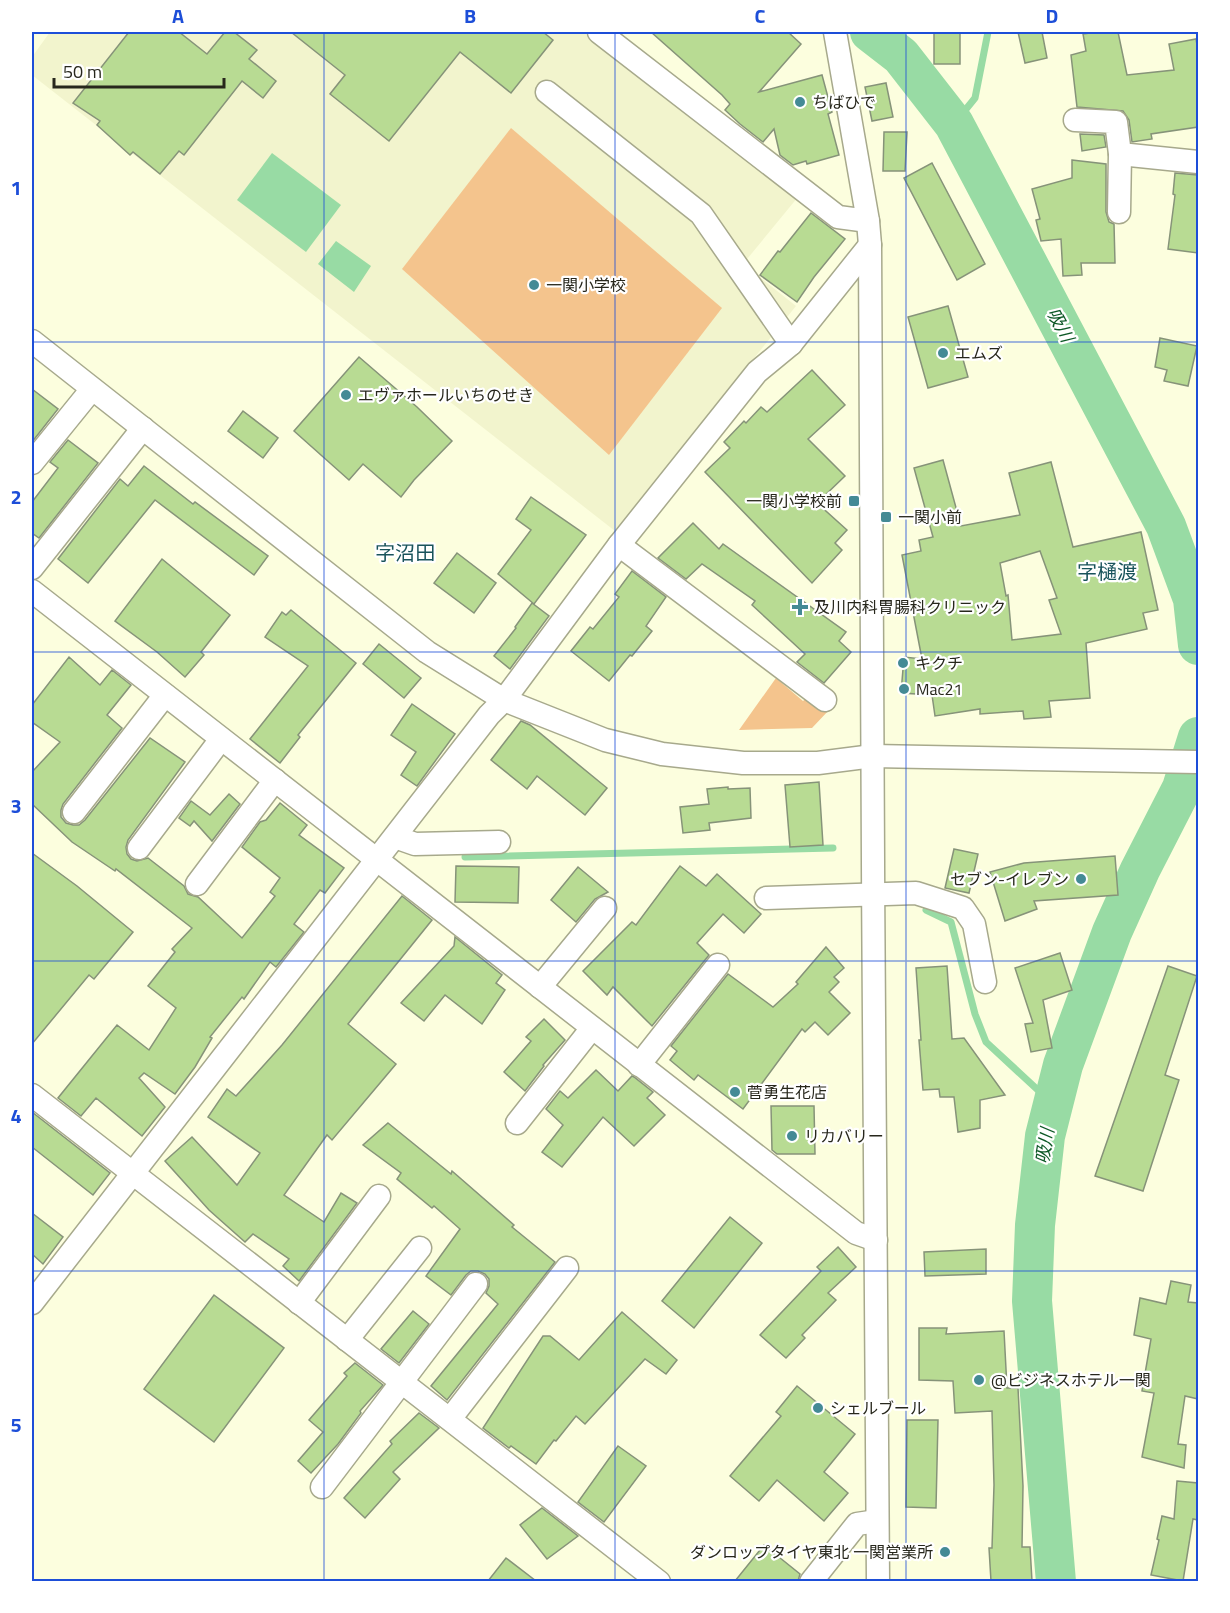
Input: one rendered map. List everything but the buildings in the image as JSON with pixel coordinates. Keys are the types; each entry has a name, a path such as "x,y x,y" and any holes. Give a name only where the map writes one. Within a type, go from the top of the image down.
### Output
{"street":[{"path":"599,32 838,217 868,221"},
{"path":"836,38 868,221 870,245 872,893 878,1581"},
{"path":"547,92 701,213 791,344"},
{"path":"1075,120 1116,122 1120,154 1119,212"},
{"path":"1120,154 1198,162"},
{"path":"32,1303 489,715 504,700 619,545 757,372 791,344 870,245"},
{"path":"32,341 427,652 504,700 605,740 662,754 743,762 818,763 873,756 1146,763 1198,762"},
{"path":"32,463 92,389"},
{"path":"32,568 143,428"},
{"path":"619,545 825,700"},
{"path":"32,591 856,1233 876,1240"},
{"path":"74,812 165,695"},
{"path":"139,848 221,739"},
{"path":"197,884 275,780"},
{"path":"395,837 415,844 499,842"},
{"path":"766,898 916,893 963,908 974,924 985,982"},
{"path":"540,987 605,908"},
{"path":"639,1065 718,965"},
{"path":"517,1123 592,1028"},
{"path":"32,1095 659,1581"},
{"path":"299,1303 378,1196"},
{"path":"347,1340 420,1248"},
{"path":"450,1419 567,1268"},
{"path":"322,1486 476,1284"},
{"path":"811,1581 857,1524 877,1521"}],"shaded area":[{"name":"一関小学校","path":"50,32 583,32 798,197 743,264 796,306 615,531 32,75 32,57"},
{"path":"511,128 722,308 609,455 402,269"},
{"path":"272,153 341,205 306,252 237,200"},
{"path":"336,241 371,266 354,292 318,264"},
{"path":"776,678 803,701 810,695 830,709 812,728 739,730"}],"waterway":[{"name":"吸川","path":"870,32 901,56 954,124 1166,526 1193,599 1198,645"},
{"path":"954,124 975,98 988,32"},
{"name":"吸川","path":"1056,1582 1032,1301 1035,1225 1045,1136 1063,1065 1112,932 1140,870 1182,788 1198,737"},
{"path":"465,857 833,848"},
{"path":"926,910 951,922 975,1014 986,1042 1053,1104"}],"place":[{"name":"ちばひで","path":"800,102"},
{"name":"一関小学校","path":"534,285"},
{"name":"エムズ","path":"943,353"},
{"name":"エヴァホールいちのせき","path":"346,395"},
{"name":"一関小学校前","path":"854,501"},
{"name":"一関小前","path":"886,517"},
{"name":"及川内科胃腸科クリニック","path":"800,607"},
{"name":"キクチ","path":"903,663"},
{"name":"Mac21","path":"904,689"},
{"name":"セブン-イレブン","path":"1081,879"},
{"name":"菅勇生花店","path":"735,1092"},
{"name":"リカバリー","path":"792,1136"},
{"name":"@ビジネスホテル一関","path":"979,1380"},
{"name":"シェルブール","path":"818,1408"},
{"name":"ダンロップタイヤ東北 一関営業所","path":"945,1552"}],"district":[{"name":"字沼田","path":"405,553"},
{"name":"字樋渡","path":"1107,572"}]}
